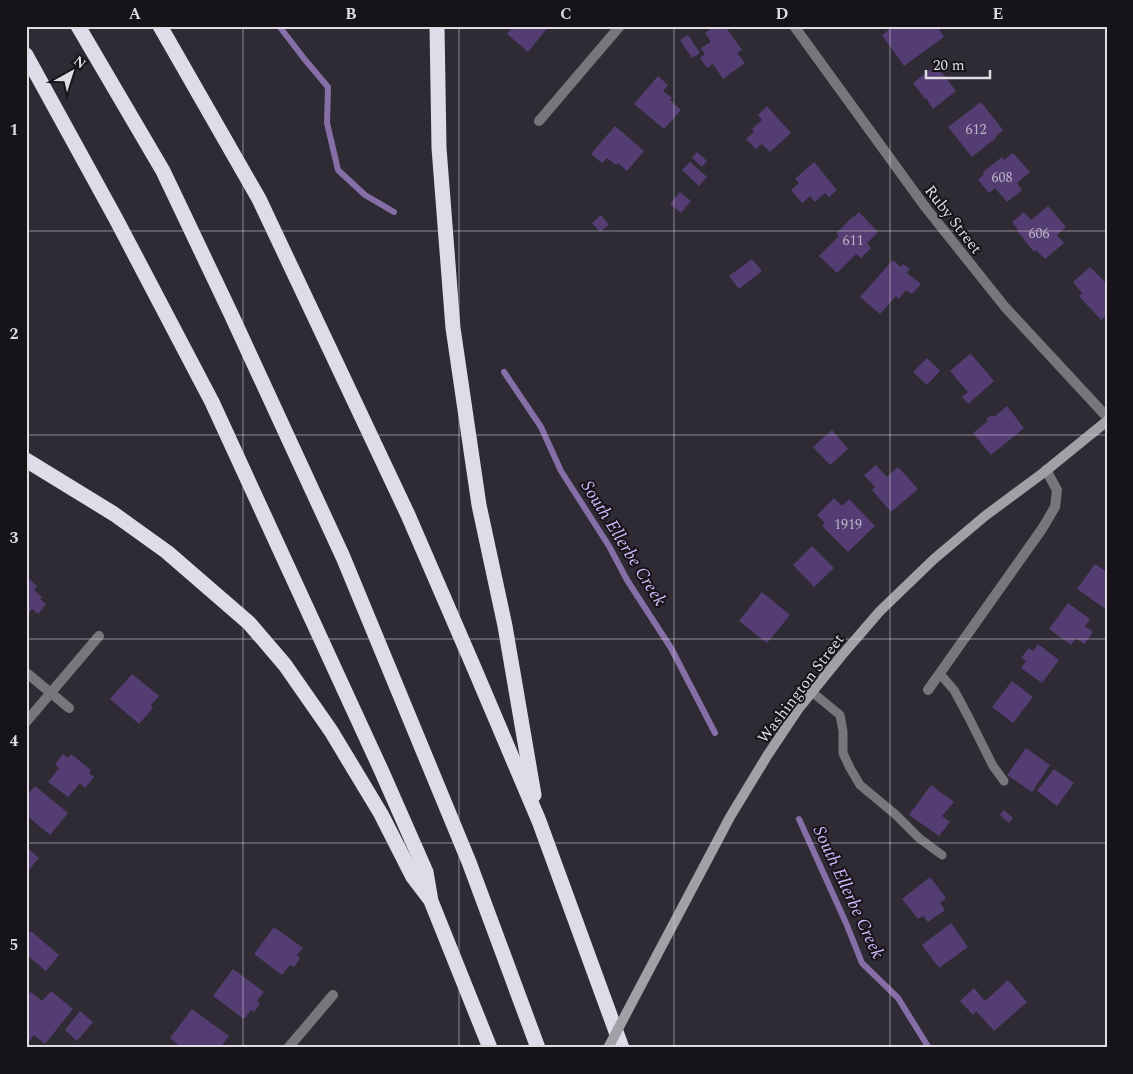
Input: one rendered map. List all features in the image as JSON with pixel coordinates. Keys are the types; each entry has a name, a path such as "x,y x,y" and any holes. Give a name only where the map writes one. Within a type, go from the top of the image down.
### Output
{"highway":[{"path":"78,26 163,171 343,556 469,862 538,1048"},
{"path":"160,26 259,199 408,515 539,821 622,1048"},
{"path":"437,26 439,148 453,328 479,504 505,626 539,821"},
{"path":"26,55 116,218 212,402 426,872 431,901 490,1048"},
{"path":"26,460 114,514 160,547 249,623 285,665 331,730 381,814 413,877 431,901"}],"street":[{"path":"539,121 620,26"},
{"name":"Ruby Street","path":"794,26 926,208 1005,307 1107,417"},
{"name":"Washington Street","path":"608,1048 730,817 766,756 799,708 880,611 934,559 985,516 1107,421"},
{"path":"928,690 1042,530 1055,507 1057,490 1046,470"},
{"path":"26,722 99,636"},
{"path":"28,674 69,708"},
{"path":"288,1048 333,995"}],"lane":[{"path":"940,674 954,690 993,766 1004,781"},
{"path":"812,692 840,715 843,731 843,754 860,785 895,814 919,838 942,855"}],"building":[{"path":"513,26 549,26 528,52 507,34"},
{"path":"715,26 725,26 742,50 737,53 745,63 723,79 713,64 707,68 700,58 705,54 701,48 711,42 705,33"},
{"path":"894,26 915,26 916,28 919,26 937,26 944,37 904,66 882,35"},
{"path":"688,35 700,53 692,58 680,40"},
{"path":"936,65 956,91 933,109 913,83"},
{"path":"658,76 668,85 663,91 672,98 670,100 681,110 664,129 634,104"},
{"path":"981,102 1003,130 972,157 948,127"},
{"path":"767,106 791,133 770,152 762,144 756,149 746,139 754,132 752,129 762,120 758,115"},
{"path":"615,126 644,151 627,171 618,163 616,165 607,158 602,163 591,154"},
{"path":"697,152 707,161 702,167 692,158"},
{"path":"1013,153 1030,172 1017,183 1022,190 1007,202 995,188 989,193 978,180 984,174 983,172 1002,157 1004,160"},
{"path":"690,162 707,177 699,186 682,170"},
{"path":"814,162 837,190 829,197 825,193 815,202 810,196 802,203 791,190 799,183 795,179"},
{"path":"680,192 691,201 681,213 670,204"},
{"path":"1048,206 1066,227 1057,235 1064,243 1045,259 1036,250 1034,252 1012,222 1024,212 1031,220"},
{"path":"859,212 878,232 867,243 871,248 861,258 856,254 837,273 819,256 839,236 836,234"},
{"path":"601,215 609,225 600,232 592,223"},
{"path":"752,259 762,271 739,289 729,276"},
{"path":"893,260 901,267 903,264 910,269 907,273 921,284 912,294 906,290 899,299 896,296 880,314 860,297"},
{"path":"1090,267 1107,284 1107,315 1101,320 1079,296 1082,293 1073,282"},
{"path":"970,354 994,381 968,404 962,397 968,392 950,371"},
{"path":"927,358 940,371 927,385 913,372"},
{"path":"1007,406 1024,428 991,455 973,433 988,421 986,419 992,415 994,417"},
{"path":"832,430 848,449 830,465 813,447"},
{"path":"876,465 887,477 898,467 918,489 891,512 872,490 875,487 864,475"},
{"path":"834,498 842,506 849,499 875,526 848,552 822,526 825,523 817,515"},
{"path":"812,546 834,568 814,587 793,565"},
{"path":"1095,564 1107,572 1107,610 1077,589"},
{"path":"29,579 37,586 34,590 42,597 40,599 46,604 38,614 32,609 26,617 26,582"},
{"path":"762,592 790,615 767,643 739,621"},
{"path":"1068,603 1090,619 1085,626 1093,632 1084,644 1076,638 1071,645 1049,629"},
{"path":"1038,644 1059,660 1042,683 1021,668 1026,661 1021,658 1029,648 1033,651"},
{"path":"132,674 159,696 151,705 153,708 139,724 110,699"},
{"path":"1012,681 1033,697 1013,723 992,707"},
{"path":"1026,748 1050,765 1032,792 1007,775"},
{"path":"63,754 68,758 71,754 91,770 89,773 94,777 85,788 80,783 68,797 48,782 59,768 55,764"},
{"path":"1054,769 1074,783 1057,806 1037,791"},
{"path":"931,785 954,802 942,816 950,822 939,836 909,815"},
{"path":"35,786 68,813 50,835 26,815 26,796"},
{"path":"1004,810 1013,818 1009,823 1000,815"},
{"path":"26,847 39,858 27,872 26,872"},
{"path":"930,877 946,898 940,903 945,910 928,922 923,916 918,919 902,899"},
{"path":"951,923 968,947 939,968 922,945"},
{"path":"274,927 303,948 297,955 300,958 294,967 290,965 282,975 254,954"},
{"path":"31,931 59,955 46,971 26,954 26,936"},
{"path":"233,969 264,992 257,1001 260,1003 254,1012 251,1010 244,1019 213,996"},
{"path":"1008,980 1027,1002 994,1031 976,1011 973,1015 960,1001 974,988 985,1001"},
{"path":"51,991 73,1009 45,1044 34,1035 28,1043 26,1041 26,998 31,992 42,1001"},
{"path":"192,1009 229,1036 220,1048 182,1048 170,1038"},
{"path":"80,1011 93,1022 77,1041 65,1030"}],"waterway":[{"name":"South Ellerbe Creek","path":"279,26 328,87 327,123 338,170 365,195 394,212"},
{"name":"South Ellerbe Creek","path":"504,372 541,427 561,471 671,648 715,733"},
{"name":"South Ellerbe Creek","path":"799,819 862,963 898,998 929,1048"}]}
